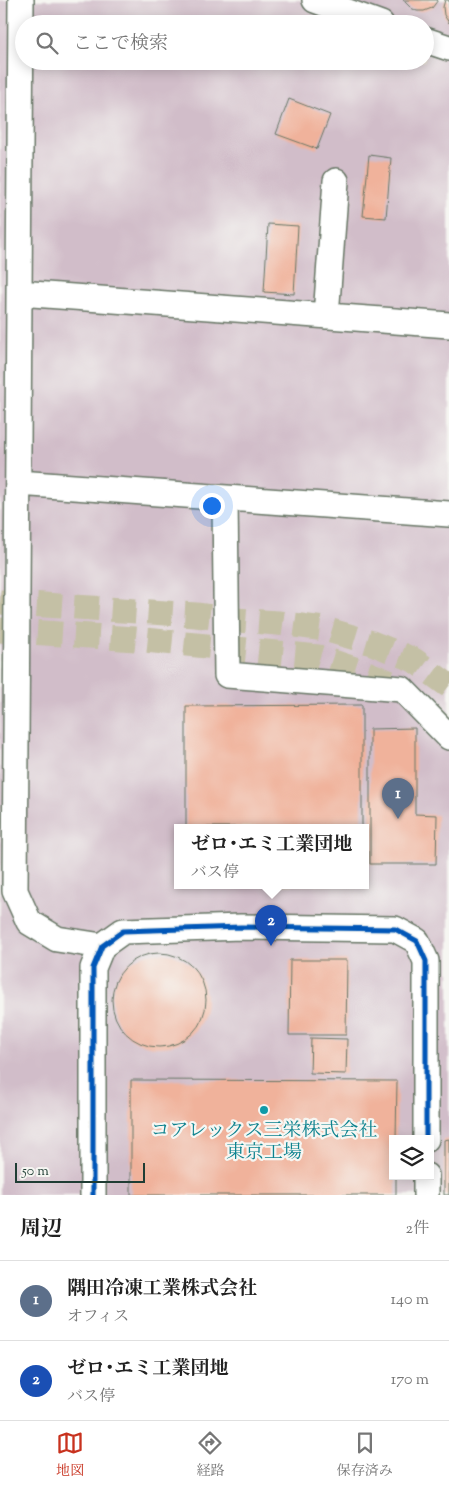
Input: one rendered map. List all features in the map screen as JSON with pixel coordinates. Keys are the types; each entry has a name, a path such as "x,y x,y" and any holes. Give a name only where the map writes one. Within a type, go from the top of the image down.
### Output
{"street":[{"path":"21,0 21,15"},
{"path":"315,0 346,5 364,15"},
{"path":"434,43 449,48"},
{"path":"21,70 15,892 29,922 57,939 102,946"},
{"path":"326,316 336,180"},
{"path":"19,293 449,325"},
{"path":"18,483 449,514"},
{"path":"225,498 227,675 402,689 449,737"},
{"path":"93,1195 94,968 102,946 123,931 241,927 395,929 417,941 426,961 426,1135"},
{"path":"426,1180 426,1195"}],"shaded area":[{"path":"0,0 449,0 449,1195 0,1195"}],"building":[{"path":"403,0 438,0 432,8 417,11"},
{"path":"445,0 449,0 449,23 444,15 443,7"},
{"path":"289,99 330,115 317,149 276,134"},
{"path":"369,155 391,158 386,218 363,216"},
{"path":"268,224 298,226 294,294 264,292"},
{"path":"362,705 362,824 186,824 186,706"},
{"path":"415,728 415,814 437,815 436,864 370,864 370,729"},
{"path":"159,953 177,956 192,967 203,982 206,1000 203,1018 192,1033 177,1044 159,1047 141,1044 126,1033 115,1018 112,1000 115,982 126,967 141,956"},
{"path":"290,960 347,960 346,1035 289,1035"},
{"path":"311,1038 347,1039 346,1074 310,1073"},
{"name":"コアレックス三栄株式会社 東京工場","path":"131,1080 397,1081 396,1135 389,1135 389,1180 396,1180 396,1195 131,1195"},
{"path":"449,1139 449,1195 444,1195 444,1140"}],"tunnel":[{"path":"0,602 196,615 325,629 372,643 414,660 449,686"},
{"path":"0,630 135,639 318,657 364,672 401,687"}],"cycle path":[{"path":"93,1195 93,968 102,946 123,931 241,927 395,929 417,941 426,961 426,1135"}],"place":[{"name":"隅田冷凍工業株式会社","path":"398,819"},
{"name":"ゼロ･エミ工業団地","path":"271,946"},
{"name":"コアレックス三栄株式会社 東京工場","path":"264,1110"}]}
